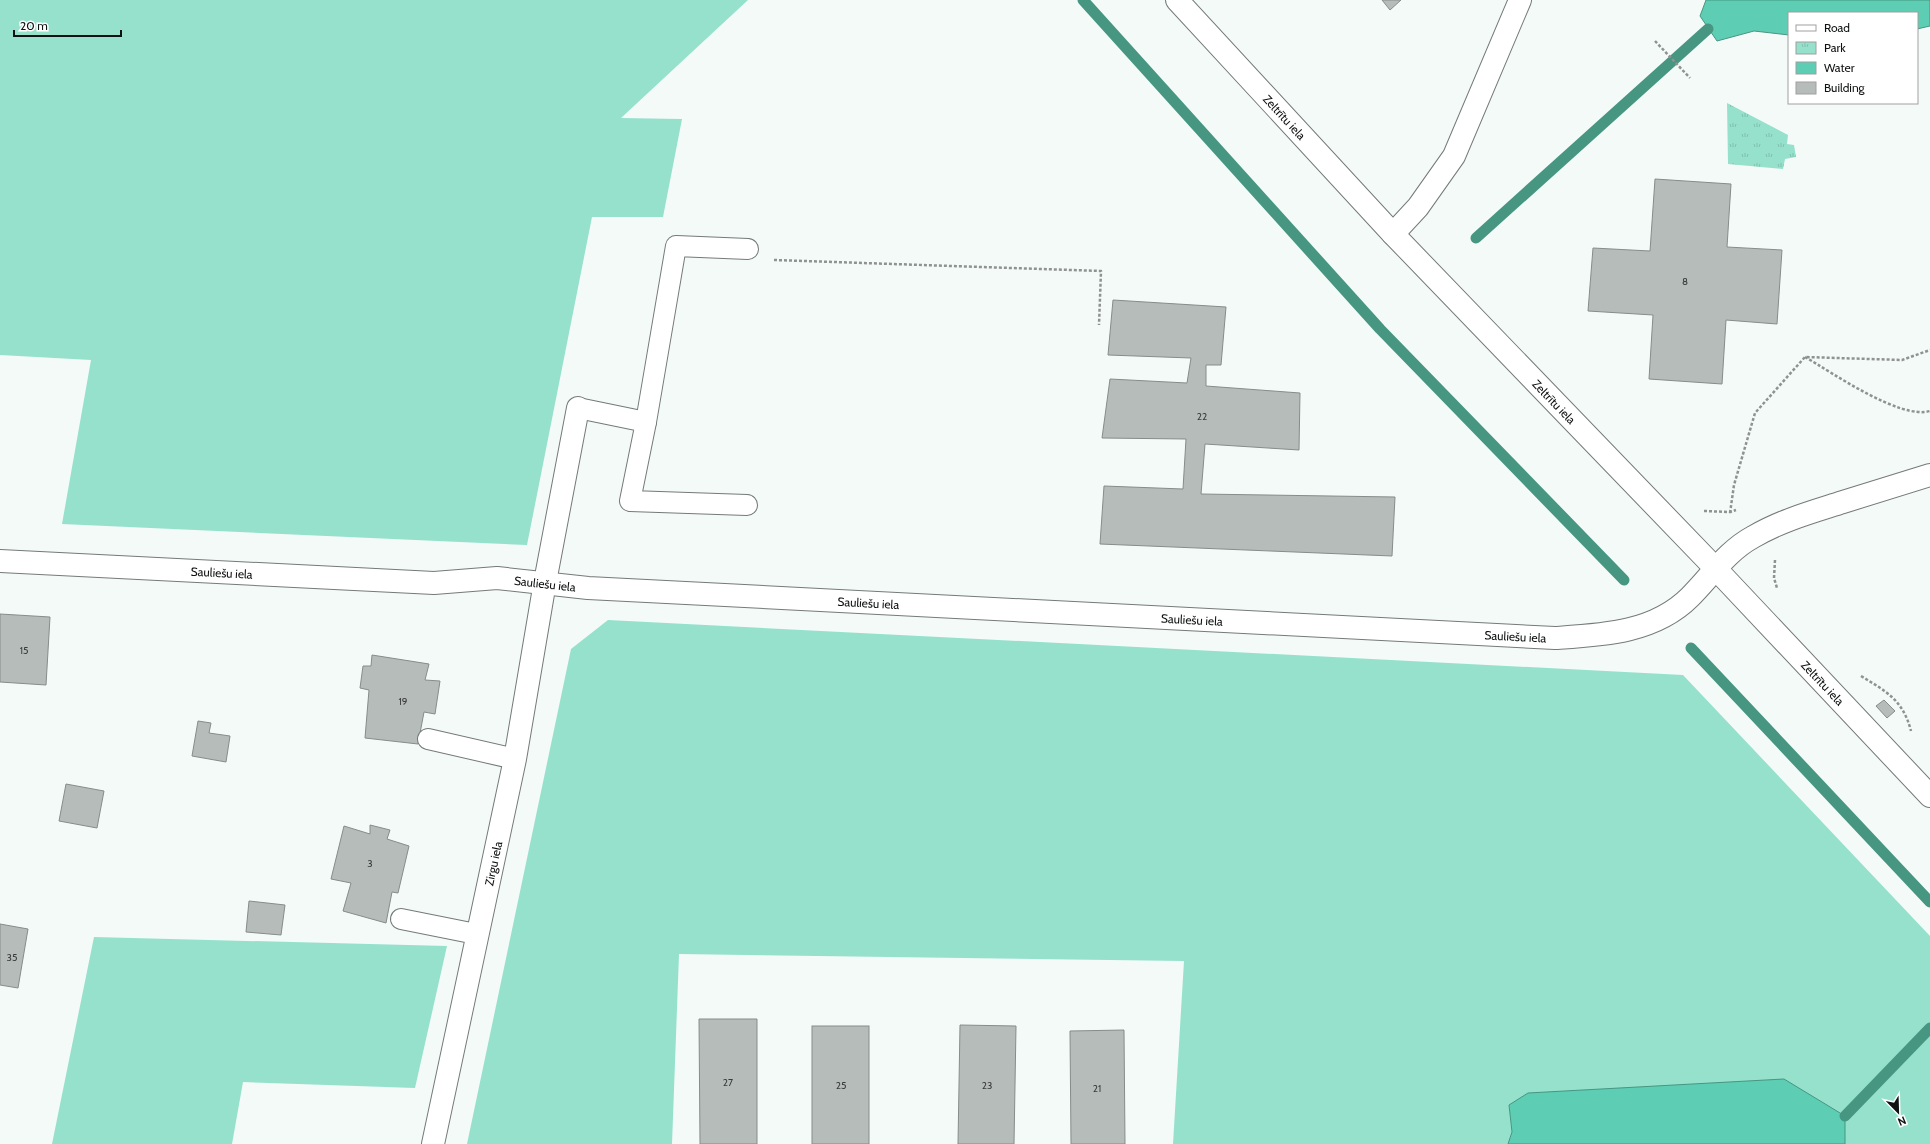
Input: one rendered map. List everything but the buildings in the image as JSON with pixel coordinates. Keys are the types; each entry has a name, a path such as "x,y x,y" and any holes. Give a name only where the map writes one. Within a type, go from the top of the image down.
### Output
{"street":[{"name":"Zeltrītu iela","path":"1177,0 1393,234 1716,569 1930,796"},
{"path":"1393,234 1418,207 1454,156 1520,0"},
{"name":"Zirgu iela","path":"433,1144 476,934 515,758 545,582 578,408"},
{"path":"1716,569 1734,549 1752,537 1786,519 1930,475"},
{"name":"Sauliešu iela","path":"0,561 434,583 497,578 545,582 588,588 1555,638 1606,635 1644,627 1667,614 1689,598 1716,569"}],"lane":[{"path":"747,505 630,501 646,422 676,246 748,249"},
{"path":"578,408 646,422"},
{"path":"428,739 515,758"},
{"path":"401,919 476,934"}],"path":[{"path":"1655,41 1690,78"},
{"path":"748,249 774,261 1100,271 1100,325"},
{"path":"1805,357 1902,360 1930,350"},
{"path":"1805,357 1893,407 1923,413 1930,411"},
{"path":"1778,593 1774,578 1775,558 1752,537 1730,512 1734,485 1755,413 1805,357"},
{"path":"1701,511 1730,512 1737,510"},
{"path":"1857,674 1897,700 1907,716 1913,739"}],"green space":[{"path":"0,0 748,0 621,118 682,119 663,217 592,217 527,545 62,524 91,360 0,355"},
{"path":"1727,103 1788,135 1787,144 1794,145 1796,157 1785,159 1783,169 1728,164"},
{"path":"608,620 1683,675 1930,936 1930,1144 1845,1144 1845,1116 1509,1105 1512,1132 1508,1144 1173,1144 1184,961 679,954 672,1144 467,1144 571,649"},
{"path":"94,937 447,946 415,1088 243,1082 232,1144 52,1144"}],"water":[{"path":"1706,0 1930,0 1930,26 1918,29 1918,12 1788,12 1788,35 1754,31 1717,41 1700,16"},
{"path":"1784,1079 1845,1116 1845,1144 1508,1144 1512,1132 1509,1105 1528,1093"}],"waterway":[{"path":"1083,0 1380,329 1624,580"},
{"path":"1476,238 1708,29"},
{"path":"1691,648 1930,902"},
{"path":"1845,1116 1930,1028"}]}
